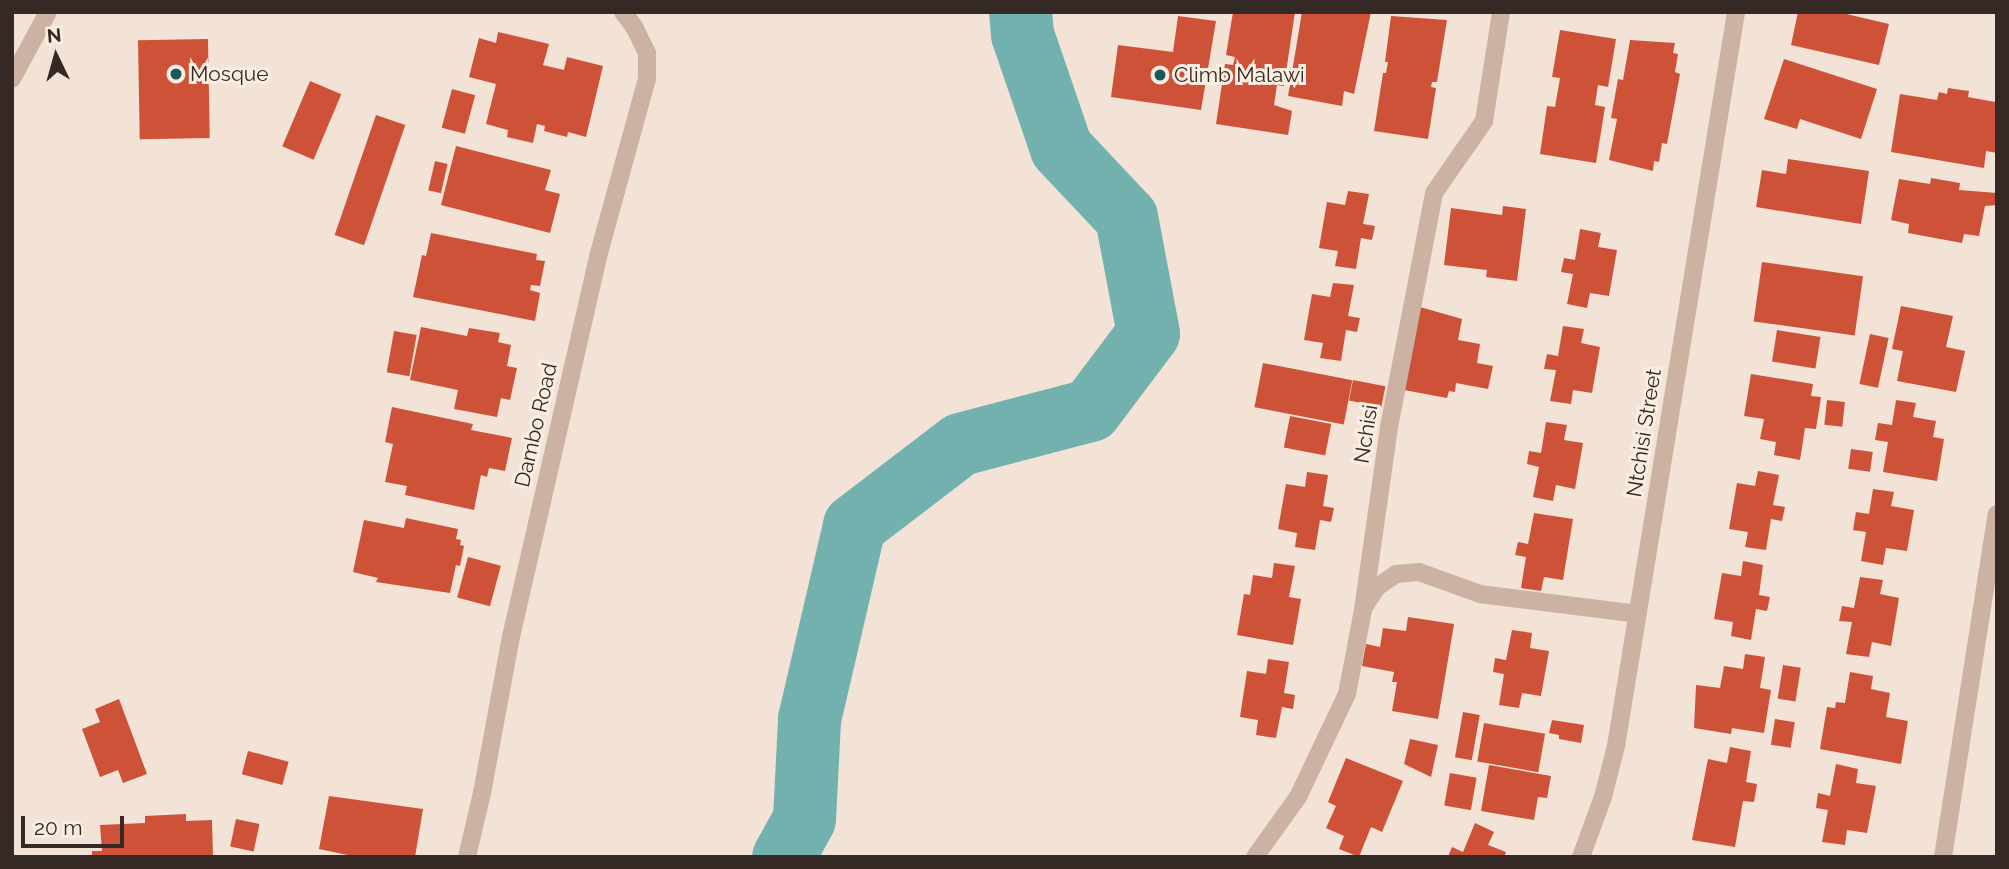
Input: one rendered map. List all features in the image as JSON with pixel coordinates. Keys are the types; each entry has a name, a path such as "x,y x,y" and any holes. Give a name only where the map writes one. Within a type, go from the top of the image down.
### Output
{"street":[{"path":"12,79 48,12"},
{"name":"Dambo Road","path":"467,857 511,638 599,253 647,79 647,52 623,12"},
{"name":"Nchisi","path":"1255,857 1298,797 1347,694 1363,610 1389,427 1434,193 1484,121 1501,12"},
{"name":"Ntchisi Street","path":"1581,857 1603,797 1616,746 1736,12"},
{"path":"1943,857 1997,514"},
{"path":"1363,610 1377,587 1396,574 1419,572 1480,594 1638,614"}],"building":[{"path":"1233,12 1295,12 1284,86 1277,85 1274,105 1292,111 1288,135 1216,124 1225,64 1233,65 1235,57 1226,55"},
{"path":"1302,12 1371,12 1354,94 1344,91 1342,106 1288,96"},
{"path":"1798,12 1838,12 1889,24 1879,65 1791,45"},
{"name":"Climb Malawi","path":"1178,16 1216,21 1201,110 1111,97 1118,45 1173,52"},
{"path":"1391,16 1447,20 1437,82 1432,82 1431,87 1436,88 1428,139 1374,131 1383,73 1386,73 1388,62 1385,62"},
{"path":"1560,30 1616,39 1608,87 1598,85 1595,105 1605,107 1596,163 1540,154 1547,106 1555,107 1560,78 1552,77"},
{"path":"498,32 549,44 543,65 564,70 567,57 603,66 586,137 568,132 567,137 544,131 545,126 537,124 533,143 507,137 508,130 486,124 496,84 469,77 479,38 496,43"},
{"path":"208,39 210,138 140,139 138,40"},
{"path":"1630,40 1675,43 1673,53 1678,54 1675,72 1680,74 1667,144 1662,143 1659,162 1654,161 1653,171 1609,160 1617,119 1611,118 1618,79 1623,80"},
{"path":"1784,59 1877,89 1861,139 1800,119 1797,129 1764,119"},
{"path":"310,81 341,94 314,160 282,146"},
{"path":"1948,88 1969,91 1968,97 1995,102 1997,153 1986,151 1984,168 1891,152 1900,94 1937,100 1939,92 1947,94"},
{"path":"452,89 475,95 465,134 442,128"},
{"path":"376,115 405,125 364,245 335,235"},
{"path":"456,146 551,170 545,190 560,194 550,233 441,205"},
{"path":"1788,159 1869,171 1861,224 1756,207 1762,170 1786,174"},
{"path":"435,161 448,164 441,193 428,190"},
{"path":"1931,178 1960,183 1959,190 1997,193 1997,205 1985,206 1979,236 1964,234 1962,243 1908,233 1909,224 1891,220 1899,179 1930,184"},
{"path":"1348,191 1369,194 1363,224 1375,226 1372,240 1361,238 1356,269 1335,266 1338,251 1319,248 1327,202 1345,205"},
{"path":"1503,206 1526,209 1517,281 1486,277 1487,270 1444,265 1451,208 1502,215"},
{"path":"1580,229 1601,233 1598,247 1617,250 1609,296 1590,293 1587,308 1567,304 1573,274 1561,272 1564,258 1575,260"},
{"path":"431,233 537,254 536,260 545,261 540,286 531,285 530,290 540,293 535,321 413,297 422,255 426,256"},
{"path":"1762,262 1863,276 1855,336 1754,321"},
{"path":"1333,283 1354,285 1348,316 1360,318 1357,332 1346,330 1341,361 1320,358 1323,343 1304,340 1312,294 1330,297"},
{"path":"1901,306 1953,316 1946,347 1965,351 1956,392 1897,381 1903,351 1892,349"},
{"path":"1420,307 1462,319 1458,340 1480,344 1477,363 1493,366 1488,389 1456,383 1455,392 1449,391 1447,398 1404,390"},
{"path":"1563,326 1584,329 1581,343 1600,347 1592,393 1573,390 1571,404 1550,401 1556,370 1544,369 1547,354 1558,356"},
{"path":"421,327 467,336 469,328 500,333 498,342 511,345 507,366 517,368 510,400 501,398 497,417 454,409 458,390 410,380"},
{"path":"1777,330 1820,337 1815,368 1772,362"},
{"path":"394,331 417,335 409,376 387,372"},
{"path":"1870,334 1889,338 1878,388 1859,384"},
{"path":"1263,363 1352,380 1344,425 1254,407"},
{"path":"1751,374 1813,384 1811,396 1821,397 1816,429 1805,428 1800,460 1774,455 1776,442 1760,439 1764,419 1744,416"},
{"path":"1353,380 1385,386 1381,407 1349,401"},
{"path":"1827,400 1845,402 1842,427 1824,425"},
{"path":"1896,400 1916,403 1913,417 1936,421 1933,437 1944,439 1937,481 1883,472 1888,442 1875,440 1878,423 1892,425"},
{"path":"392,407 473,424 471,430 512,438 505,471 489,468 487,477 481,475 474,510 405,495 407,486 385,482 393,444 385,442"},
{"path":"1290,416 1331,424 1325,455 1284,447"},
{"path":"1546,422 1567,425 1564,440 1583,443 1575,489 1556,485 1553,501 1533,497 1539,467 1527,464 1529,451 1541,453"},
{"path":"1851,449 1873,452 1870,472 1848,469"},
{"path":"1758,471 1779,475 1773,505 1785,507 1782,521 1771,519 1766,550 1745,547 1748,532 1729,529 1737,483 1755,486"},
{"path":"1307,472 1328,475 1323,506 1334,508 1331,522 1320,520 1315,550 1295,547 1297,533 1278,529 1286,484 1305,487"},
{"path":"1873,489 1894,492 1891,506 1914,510 1907,551 1886,548 1883,565 1861,561 1866,532 1853,530 1856,512 1869,514"},
{"path":"1534,513 1573,519 1563,580 1544,577 1541,591 1521,588 1526,557 1515,555 1518,542 1528,544"},
{"path":"406,518 458,529 456,539 461,540 460,545 464,546 460,566 456,565 450,593 376,582 378,578 353,572 364,520 404,528"},
{"path":"468,557 501,566 490,606 457,598"},
{"path":"1743,561 1763,565 1759,595 1770,597 1767,611 1756,609 1751,640 1731,636 1733,622 1714,619 1722,573 1741,576"},
{"path":"1274,563 1295,566 1289,597 1301,599 1293,645 1237,635 1244,594 1250,595 1253,575 1272,578"},
{"path":"1860,577 1883,580 1880,594 1899,598 1891,646 1872,642 1869,657 1846,654 1852,622 1839,621 1842,606 1854,608"},
{"path":"1408,617 1454,624 1438,719 1392,711 1397,682 1392,682 1394,672 1362,666 1366,644 1380,647 1383,628 1406,631"},
{"path":"1512,630 1532,633 1530,648 1549,651 1541,696 1522,693 1519,708 1499,705 1504,674 1493,672 1495,658 1506,660"},
{"path":"1745,654 1765,657 1760,688 1771,690 1764,733 1732,728 1731,734 1694,728 1696,685 1720,688 1724,666 1743,669"},
{"path":"1268,659 1289,662 1284,693 1295,695 1293,709 1282,707 1276,738 1256,735 1258,720 1240,717 1247,671 1266,674"},
{"path":"1783,665 1801,668 1795,701 1778,699"},
{"path":"1850,672 1873,676 1871,689 1890,693 1886,717 1908,721 1901,764 1820,749 1827,707 1835,708 1836,702 1845,703"},
{"path":"119,699 147,774 123,783 118,770 100,777 82,729 100,722 95,709"},
{"path":"1463,712 1480,715 1472,760 1455,757"},
{"path":"1775,719 1795,722 1791,748 1771,745"},
{"path":"1552,720 1584,725 1581,743 1559,739 1559,735 1549,733"},
{"path":"1484,723 1545,734 1538,772 1477,761"},
{"path":"1410,739 1438,745 1431,777 1404,764"},
{"path":"1730,747 1751,751 1746,782 1757,784 1754,802 1743,801 1735,847 1692,840 1708,759 1727,763"},
{"path":"248,751 289,762 282,785 242,774"},
{"path":"1346,758 1403,781 1382,832 1371,827 1359,857 1339,849 1344,836 1326,828 1336,806 1328,802"},
{"path":"1836,764 1858,769 1856,783 1876,786 1867,833 1847,830 1845,845 1822,842 1828,810 1816,808 1818,793 1830,796"},
{"path":"1489,765 1551,776 1547,798 1538,797 1534,820 1481,811"},
{"path":"1450,773 1477,778 1471,810 1444,805"},
{"path":"329,796 423,809 415,857 357,857 319,849"},
{"path":"186,814 186,821 212,820 213,857 92,857 92,851 102,851 100,825 145,823 145,816"},
{"path":"236,819 259,824 254,851 230,846"},
{"path":"1475,823 1494,832 1488,845 1506,852 1504,857 1448,857 1452,847 1463,852"}],"waterway":[{"path":"783,857 804,819 809,719 854,525 960,444 1090,410 1148,333 1126,217 1061,148 1022,34 1020,12"}],"place":[{"name":"Mosque","path":"176,74"},
{"name":"Climb Malawi","path":"1160,75"}]}
